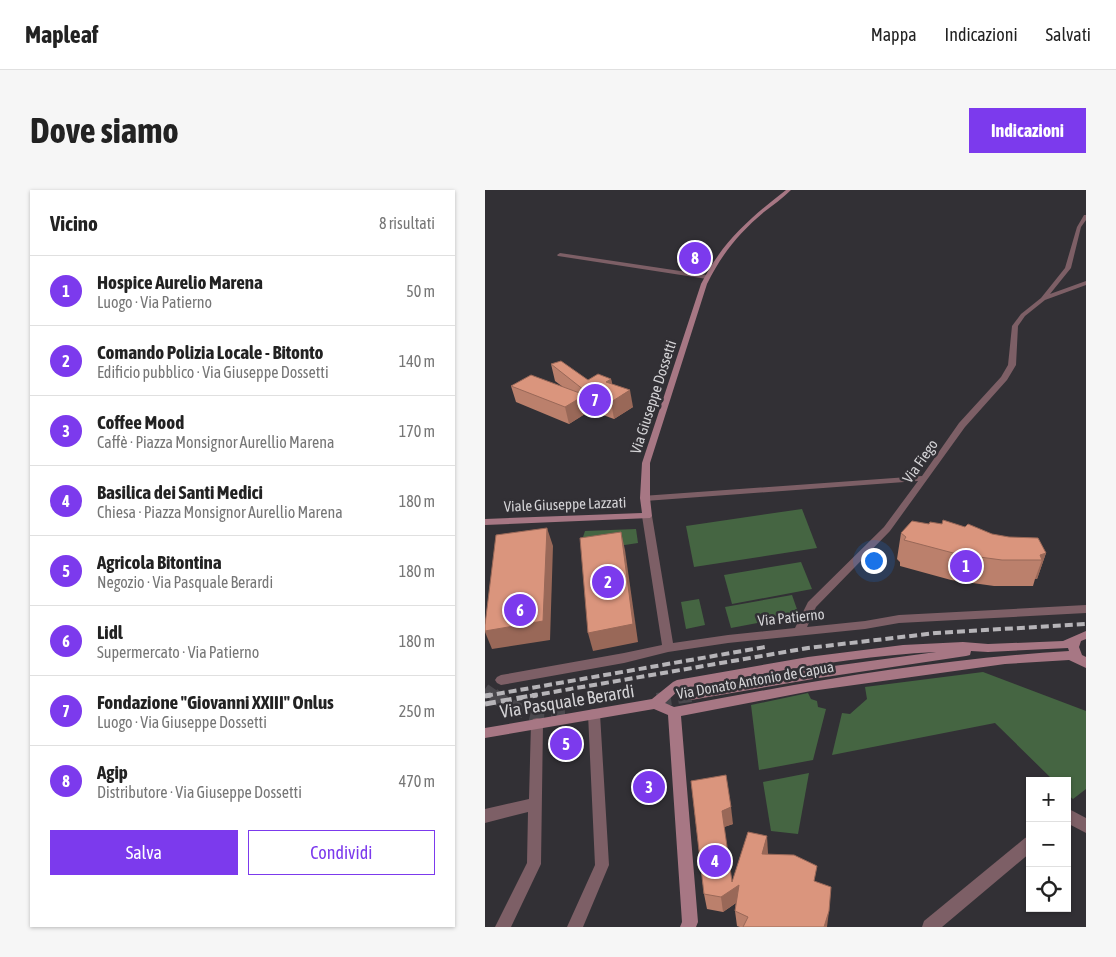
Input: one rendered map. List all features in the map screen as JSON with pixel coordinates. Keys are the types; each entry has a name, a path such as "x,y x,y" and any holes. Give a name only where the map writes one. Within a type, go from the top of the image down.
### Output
{"street":[{"name":"Via Giuseppe Dossetti","path":"668,648 645,498 646,463 651,444 707,277 734,236 789,190"},
{"path":"1043,299 1068,268 1079,227 1086,216"},
{"path":"560,255 707,277"},
{"path":"1043,299 1086,284"},
{"name":"Via Fiego","path":"799,631 812,605 887,529 962,425 1003,378 1012,365 1015,326 1023,315 1043,299"},
{"path":"645,498 925,478"},
{"name":"Viale Giuseppe Lazzati","path":"485,524 647,516"},
{"name":"Via Patierno","path":"501,680 668,648 799,631 865,625 899,619 1086,609"},
{"name":"Via Donato Antonio de Capua","path":"1082,661 1069,656 1005,659 811,686 673,712 655,704 677,685 808,662 903,649 1063,645 1074,642 1077,638 1086,635"},
{"name":"Via Donato Antonio de Capua","path":"1074,642 1073,647 1082,661"},
{"path":"691,695 819,673 988,648"},
{"path":"917,659 1005,659"},
{"name":"Via Pasquale Berardi","path":"485,732 655,704"},
{"path":"673,712 690,922 688,927"},
{"path":"575,927 601,865 594,714"},
{"path":"503,927 534,864 537,723"},
{"path":"485,816 535,804"},
{"path":"1071,817 1086,826"},
{"path":"930,927 1026,846"}],"green space":[{"path":"802,509 817,548 694,567 686,526"},
{"path":"636,529 638,543 585,551 583,537 585,531"},
{"path":"801,562 812,589 732,604 724,575"},
{"path":"792,595 799,615 731,628 725,607"},
{"path":"699,599 705,625 686,629 681,602"},
{"path":"983,672 1086,711 1086,789 1073,799 1071,797 1071,777 1050,777 995,723 832,755 842,713 850,714 867,699 865,687"},
{"path":"808,693 811,699 817,701 818,707 826,709 813,760 759,770 751,705"},
{"path":"809,773 798,834 771,831 763,782"}],"building":[{"path":"561,361 588,380 598,374 611,379 606,382 630,390 611,402 589,394 551,364"},
{"path":"531,375 585,395 565,407 511,386"},
{"path":"943,520 965,527 968,524 992,534 1009,537 1038,538 1046,553 1040,555 1042,560 1002,560 957,554 904,540 906,537 901,533 912,521 942,524"},
{"path":"547,528 543,621 485,631 496,535"},
{"path":"621,532 633,624 588,633 580,538"},
{"path":"726,775 731,807 722,811 732,882 748,832 767,836 762,854 794,855 817,866 814,881 831,887 829,911 824,927 743,927 748,917 735,911 739,885 721,897 704,894 691,781"}],"tunnel":[{"path":"485,689 495,696"},
{"path":"493,695 519,710 546,716 566,715"},
{"path":"657,700 691,695 682,696"}],"railway":[{"path":"530,696 808,648 936,633 1086,624"},
{"path":"491,695 485,696 765,647"},
{"path":"485,704 537,695"}],"place":[{"name":"Agip","path":"695,258"},
{"name":"Fondazione \"Giovanni XXIII\" Onlus","path":"595,400"},
{"name":"Hospice Aurelio Marena","path":"966,566"},
{"name":"Comando Polizia Locale - Bitonto","path":"608,582"},
{"name":"Lidl","path":"520,610"},
{"name":"Agricola Bitontina","path":"566,744"},
{"name":"Coffee Mood","path":"649,787"},
{"name":"Basilica dei Santi Medici","path":"715,861"}]}
